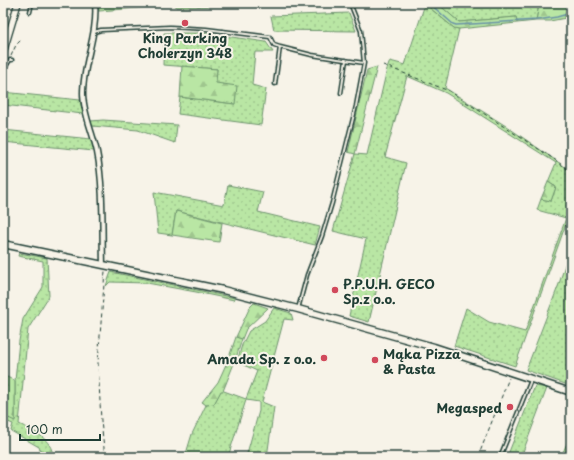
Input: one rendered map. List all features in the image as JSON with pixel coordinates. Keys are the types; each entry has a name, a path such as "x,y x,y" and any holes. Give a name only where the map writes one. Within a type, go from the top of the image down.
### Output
{"main road":[{"path":"3,244 223,290 298,309 434,347 571,392"}],"street":[{"path":"3,53 18,3"},
{"path":"95,3 93,31 84,77 83,103 97,153 99,168 103,265"}],"lane":[{"path":"30,12 32,3"},
{"path":"298,309 307,274 322,236 332,203 356,106 364,63 360,31 350,3"},
{"path":"93,31 170,27 206,29 270,37 274,45 280,47 312,55 364,63"},
{"path":"275,84 280,47"},
{"path":"3,70 11,60"},
{"path":"341,93 346,60"},
{"path":"500,457 532,379"}],"path":[{"path":"11,60 16,45 21,40"},
{"path":"383,65 448,91 554,159 571,172"},
{"path":"103,265 105,270 98,362 101,421 105,457"},
{"path":"478,457 511,372"}],"green space":[{"path":"98,3 269,3 270,5 176,7 176,5 99,11"},
{"path":"424,3 437,3 459,22 516,17 517,23 459,29 454,28"},
{"path":"437,3 526,3 539,5 536,21 517,23 516,17 459,22"},
{"path":"526,3 571,3 571,17 550,21 536,21 539,5"},
{"path":"425,4 454,28 459,29 445,88 506,126 571,171 571,210 515,366 454,346 466,308 489,322 525,332 566,218 537,210 541,199 551,201 556,187 548,182 556,163 446,93 407,76 385,157 406,163 369,322 349,316 366,239 333,231 355,154 367,155 390,61 405,65"},
{"path":"349,13 356,31 274,30 271,16"},
{"path":"164,33 204,33 266,42 273,52 255,52 252,85 266,89 261,125 178,114 180,97 235,104 215,83 217,69 163,65"},
{"path":"182,66 217,69 216,83 237,86 235,104 180,97"},
{"path":"377,67 355,154 348,152 367,70"},
{"path":"3,92 80,100 83,114 3,105"},
{"path":"103,120 177,125 175,143 138,130 92,126 91,121"},
{"path":"3,130 91,139 94,151 3,142"},
{"path":"548,182 556,187 551,201 541,199"},
{"path":"228,185 263,192 258,212 320,227 315,245 176,211 172,235 158,233 154,192 224,205"},
{"path":"176,211 222,223 219,242 172,235"},
{"path":"571,246 571,366 566,381 571,383 571,386 526,370 559,284"},
{"path":"19,253 47,258 49,296 28,329 19,424 41,436 52,450 53,457 44,457 39,447 11,431 13,424 3,420 3,401 9,404 4,416 15,420 15,381 23,319 43,287 43,261 18,256"},
{"path":"111,272 235,298 234,300 147,283 110,282 106,286"},
{"path":"254,303 268,308 246,329 242,339 236,337 250,307"},
{"path":"274,308 291,313 293,320 284,319 262,402 274,407 267,457 246,457 259,411 259,402 246,400 228,457 185,457 192,434 206,405 214,404 221,390 246,399 257,371 237,362 242,345 249,331 265,321"},
{"path":"236,337 242,339 235,361 228,360"},
{"path":"228,360 235,361 223,391 221,391 214,404 206,405 202,402 218,382"},
{"path":"3,375 15,381 15,421 4,416 8,404 3,401"},
{"path":"535,386 547,388 521,457 507,457"},
{"path":"571,434 571,457 561,457"}],"waterway":[{"path":"429,3 456,25 537,20 571,13"}],"place":[{"name":"King Parking Cholerzyn 348","path":"185,23"},
{"name":"P.P.U.H. GECO Sp.z o.o.","path":"335,290"},
{"name":"Amada Sp. z o.o.","path":"324,358"},
{"name":"Mąka Pizza & Pasta","path":"375,360"},
{"name":"Megasped","path":"510,407"}]}
